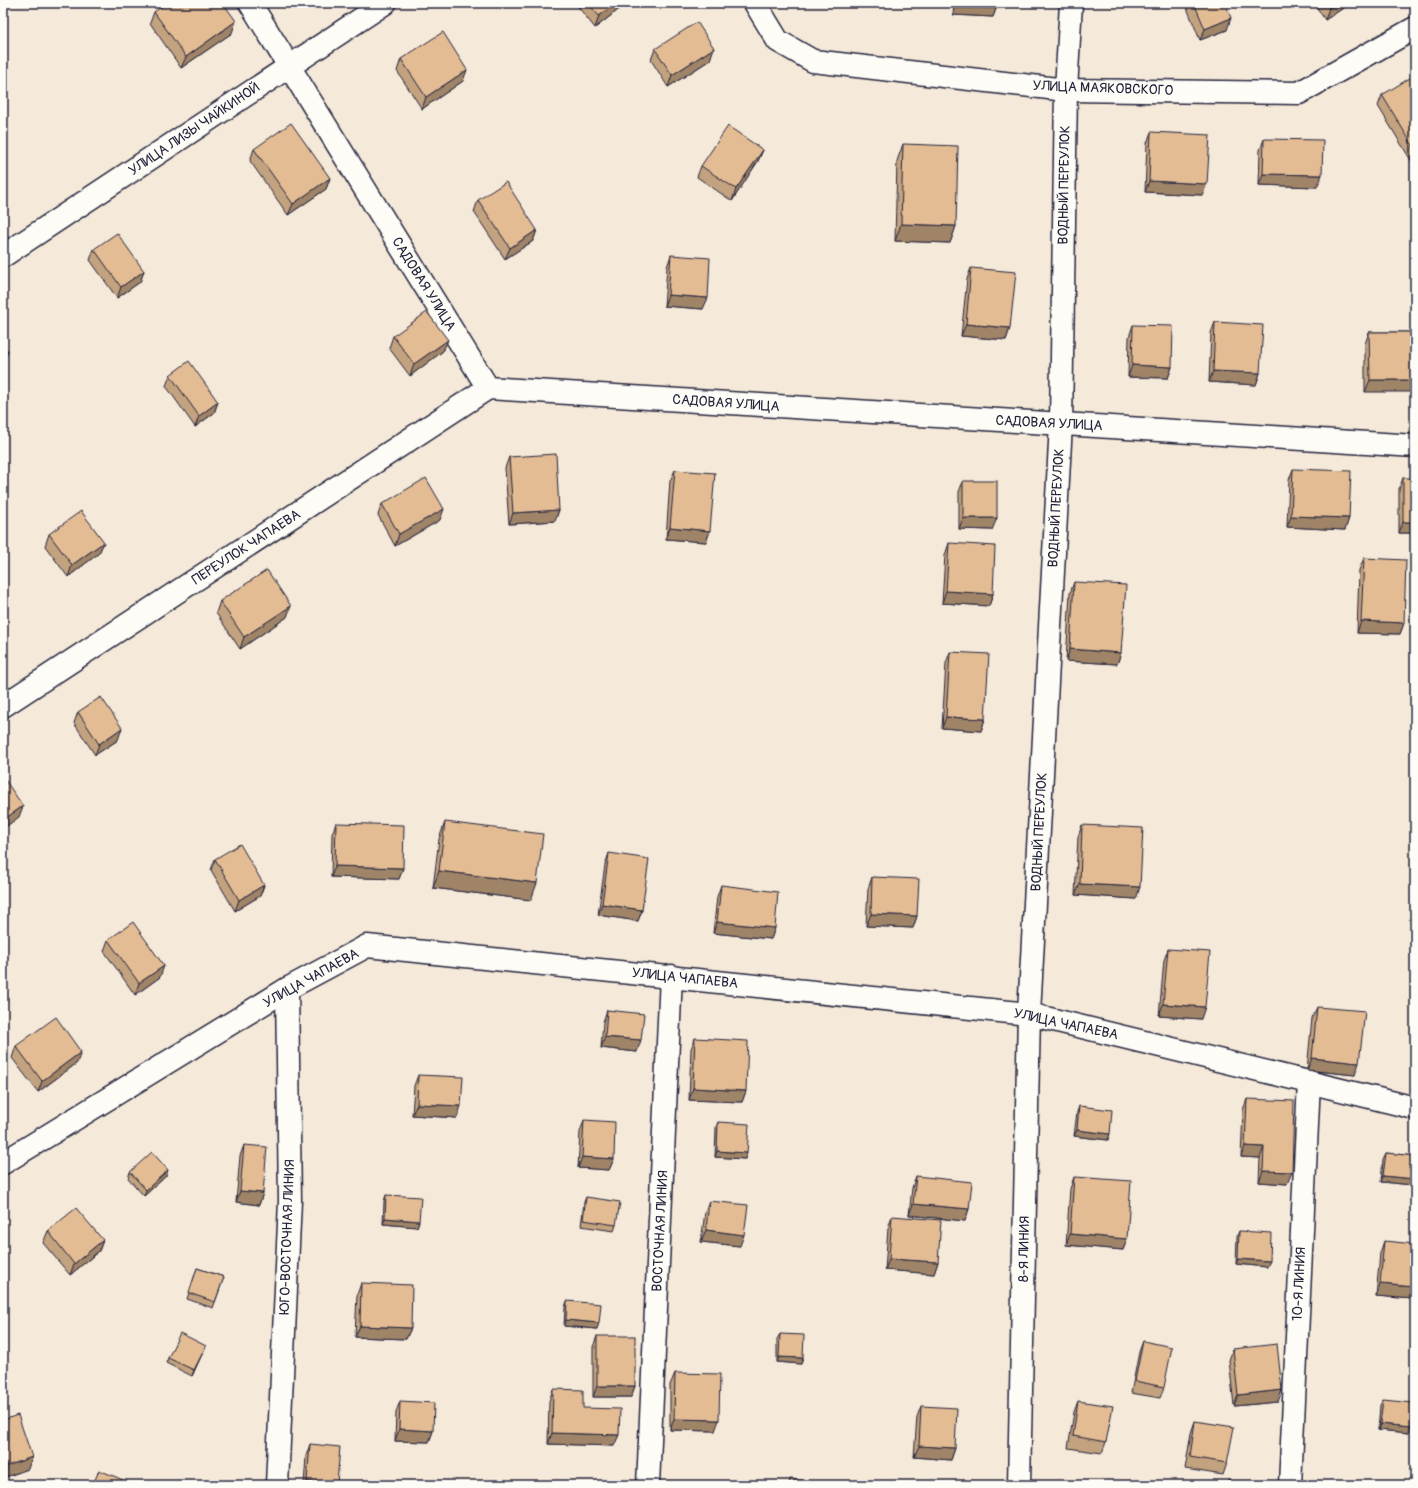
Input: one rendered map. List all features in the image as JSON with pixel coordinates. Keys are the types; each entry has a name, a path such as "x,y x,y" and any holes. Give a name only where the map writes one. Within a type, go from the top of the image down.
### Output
{"street":[{"name":"САДОВАЯ УЛИЦА","path":"250,3 488,388 1415,446"},
{"name":"УЛИЦА ЛИЗЫ ЧАЙКИНОЙ","path":"3,256 385,3"},
{"name":"УЛИЦА МАЯКОВСКОГО","path":"755,3 778,41 813,62 1066,90 1299,93 1415,28"},
{"name":"ВОДНЫЙ ПЕРЕУЛОК","path":"1029,1014 1061,424 1066,90 1071,3"},
{"name":"ПЕРЕУЛОК ЧАПАЕВА","path":"3,706 488,388"},
{"name":"УЛИЦА ЧАПАЕВА","path":"3,1163 287,989 367,946 671,976 1029,1014 1415,1108"},
{"name":"ВОСТОЧНАЯ ЛИНИЯ","path":"648,1485 671,976"},
{"name":"ЮГО-ВОСТОЧНАЯ ЛИНИЯ","path":"277,1485 290,1201 287,989"},
{"name":"8-Я ЛИНИЯ","path":"1019,1485 1029,1014"},
{"name":"10-Я ЛИНИЯ","path":"1290,1485 1309,1082"}],"building":[{"path":"167,3 223,3 236,21 186,57 154,12"},
{"path":"588,3 616,3 599,16"},
{"path":"958,3 997,3 997,6"},
{"path":"1194,3 1225,3 1231,18 1205,29"},
{"path":"1325,3 1337,3 1329,8"},
{"path":"697,22 714,48 672,75 655,49"},
{"path":"443,32 467,70 426,97 401,59"},
{"path":"1410,78 1415,87 1415,149 1382,95"},
{"path":"291,123 330,178 293,204 254,149"},
{"path":"728,126 763,150 736,189 701,166"},
{"path":"1151,132 1210,135 1207,184 1149,181"},
{"path":"1264,139 1323,140 1322,175 1263,174"},
{"path":"903,144 958,146 956,226 901,224"},
{"path":"506,182 537,230 510,248 478,200"},
{"path":"117,233 144,271 121,287 94,249"},
{"path":"671,255 710,258 708,298 668,295"},
{"path":"971,268 1016,272 1010,328 966,324"},
{"path":"427,312 448,340 414,364 393,336"},
{"path":"1215,322 1263,325 1260,373 1213,371"},
{"path":"1133,325 1173,326 1172,367 1132,365"},
{"path":"1369,332 1415,332 1415,380 1370,380"},
{"path":"3,344 8,351 3,355"},
{"path":"189,361 218,402 199,416 170,375"},
{"path":"556,454 559,510 513,513 509,457"},
{"path":"1293,469 1351,471 1349,518 1291,516"},
{"path":"675,470 715,473 710,531 670,527"},
{"path":"426,478 444,509 399,534 382,504"},
{"path":"1403,478 1415,478 1415,522 1403,522"},
{"path":"963,481 997,481 997,518 963,518"},
{"path":"81,511 104,542 72,565 49,534"},
{"path":"949,543 995,546 993,594 946,591"},
{"path":"1364,558 1406,560 1404,623 1361,621"},
{"path":"267,570 291,606 244,637 220,601"},
{"path":"1074,582 1126,585 1121,653 1070,649"},
{"path":"950,652 989,654 985,719 946,717"},
{"path":"101,697 122,728 99,744 78,712"},
{"path":"3,777 23,806 3,820"},
{"path":"445,822 543,834 537,883 439,871"},
{"path":"336,823 404,825 403,868 335,866"},
{"path":"1082,825 1143,828 1140,887 1080,884"},
{"path":"240,844 264,885 239,900 215,859"},
{"path":"609,853 649,859 642,910 602,904"},
{"path":"872,877 919,879 917,916 871,914"},
{"path":"721,885 778,892 775,928 717,922"},
{"path":"133,922 164,966 139,983 108,940"},
{"path":"1168,949 1210,952 1205,1007 1163,1004"},
{"path":"1317,1007 1365,1011 1359,1063 1312,1058"},
{"path":"607,1010 644,1014 641,1040 605,1037"},
{"path":"56,1017 81,1052 42,1081 16,1046"},
{"path":"695,1038 748,1041 746,1091 693,1088"},
{"path":"418,1075 463,1077 461,1106 417,1104"},
{"path":"1247,1099 1294,1101 1292,1172 1263,1171 1264,1147 1245,1146"},
{"path":"1079,1106 1112,1110 1110,1134 1077,1130"},
{"path":"584,1120 615,1122 614,1159 582,1157"},
{"path":"718,1122 749,1124 747,1153 717,1151"},
{"path":"244,1145 267,1147 263,1193 240,1191"},
{"path":"152,1152 168,1170 146,1190 130,1172"},
{"path":"1386,1153 1415,1156 1415,1179 1383,1176"},
{"path":"916,1176 972,1182 969,1209 913,1204"},
{"path":"1074,1177 1131,1181 1127,1239 1070,1234"},
{"path":"386,1195 421,1197 419,1221 385,1218"},
{"path":"586,1197 620,1202 616,1225 583,1220"},
{"path":"709,1201 748,1205 744,1235 706,1230"},
{"path":"76,1208 103,1240 74,1264 48,1231"},
{"path":"892,1216 941,1220 938,1262 889,1259"},
{"path":"1239,1231 1271,1233 1270,1261 1238,1259"},
{"path":"1384,1241 1415,1244 1415,1287 1380,1284"},
{"path":"197,1268 224,1277 215,1302 189,1293"},
{"path":"361,1283 412,1285 411,1328 360,1326"},
{"path":"567,1301 601,1304 599,1323 566,1320"},
{"path":"180,1333 206,1346 194,1370 168,1358"},
{"path":"780,1334 804,1335 803,1358 779,1357"},
{"path":"597,1336 635,1336 635,1386 597,1386"},
{"path":"1143,1341 1172,1347 1164,1387 1135,1381"},
{"path":"1277,1344 1282,1390 1238,1395 1233,1349"},
{"path":"675,1373 720,1374 719,1420 674,1419"},
{"path":"553,1389 583,1390 583,1408 620,1409 619,1435 552,1433"},
{"path":"1383,1400 1414,1403 1411,1427 1380,1424"},
{"path":"400,1401 434,1403 433,1431 399,1429"},
{"path":"1078,1401 1113,1406 1106,1442 1073,1436"},
{"path":"921,1406 957,1408 955,1448 919,1446"},
{"path":"18,1415 32,1457 7,1466 3,1455 3,1420"},
{"path":"1195,1421 1234,1427 1227,1463 1190,1457"},
{"path":"310,1444 340,1447 337,1483 307,1481"},
{"path":"99,1470 128,1482 127,1485 93,1485"},
{"path":"790,1479 826,1483 826,1485 789,1485"},
{"path":"1228,1480 1245,1485 1226,1485"}]}
